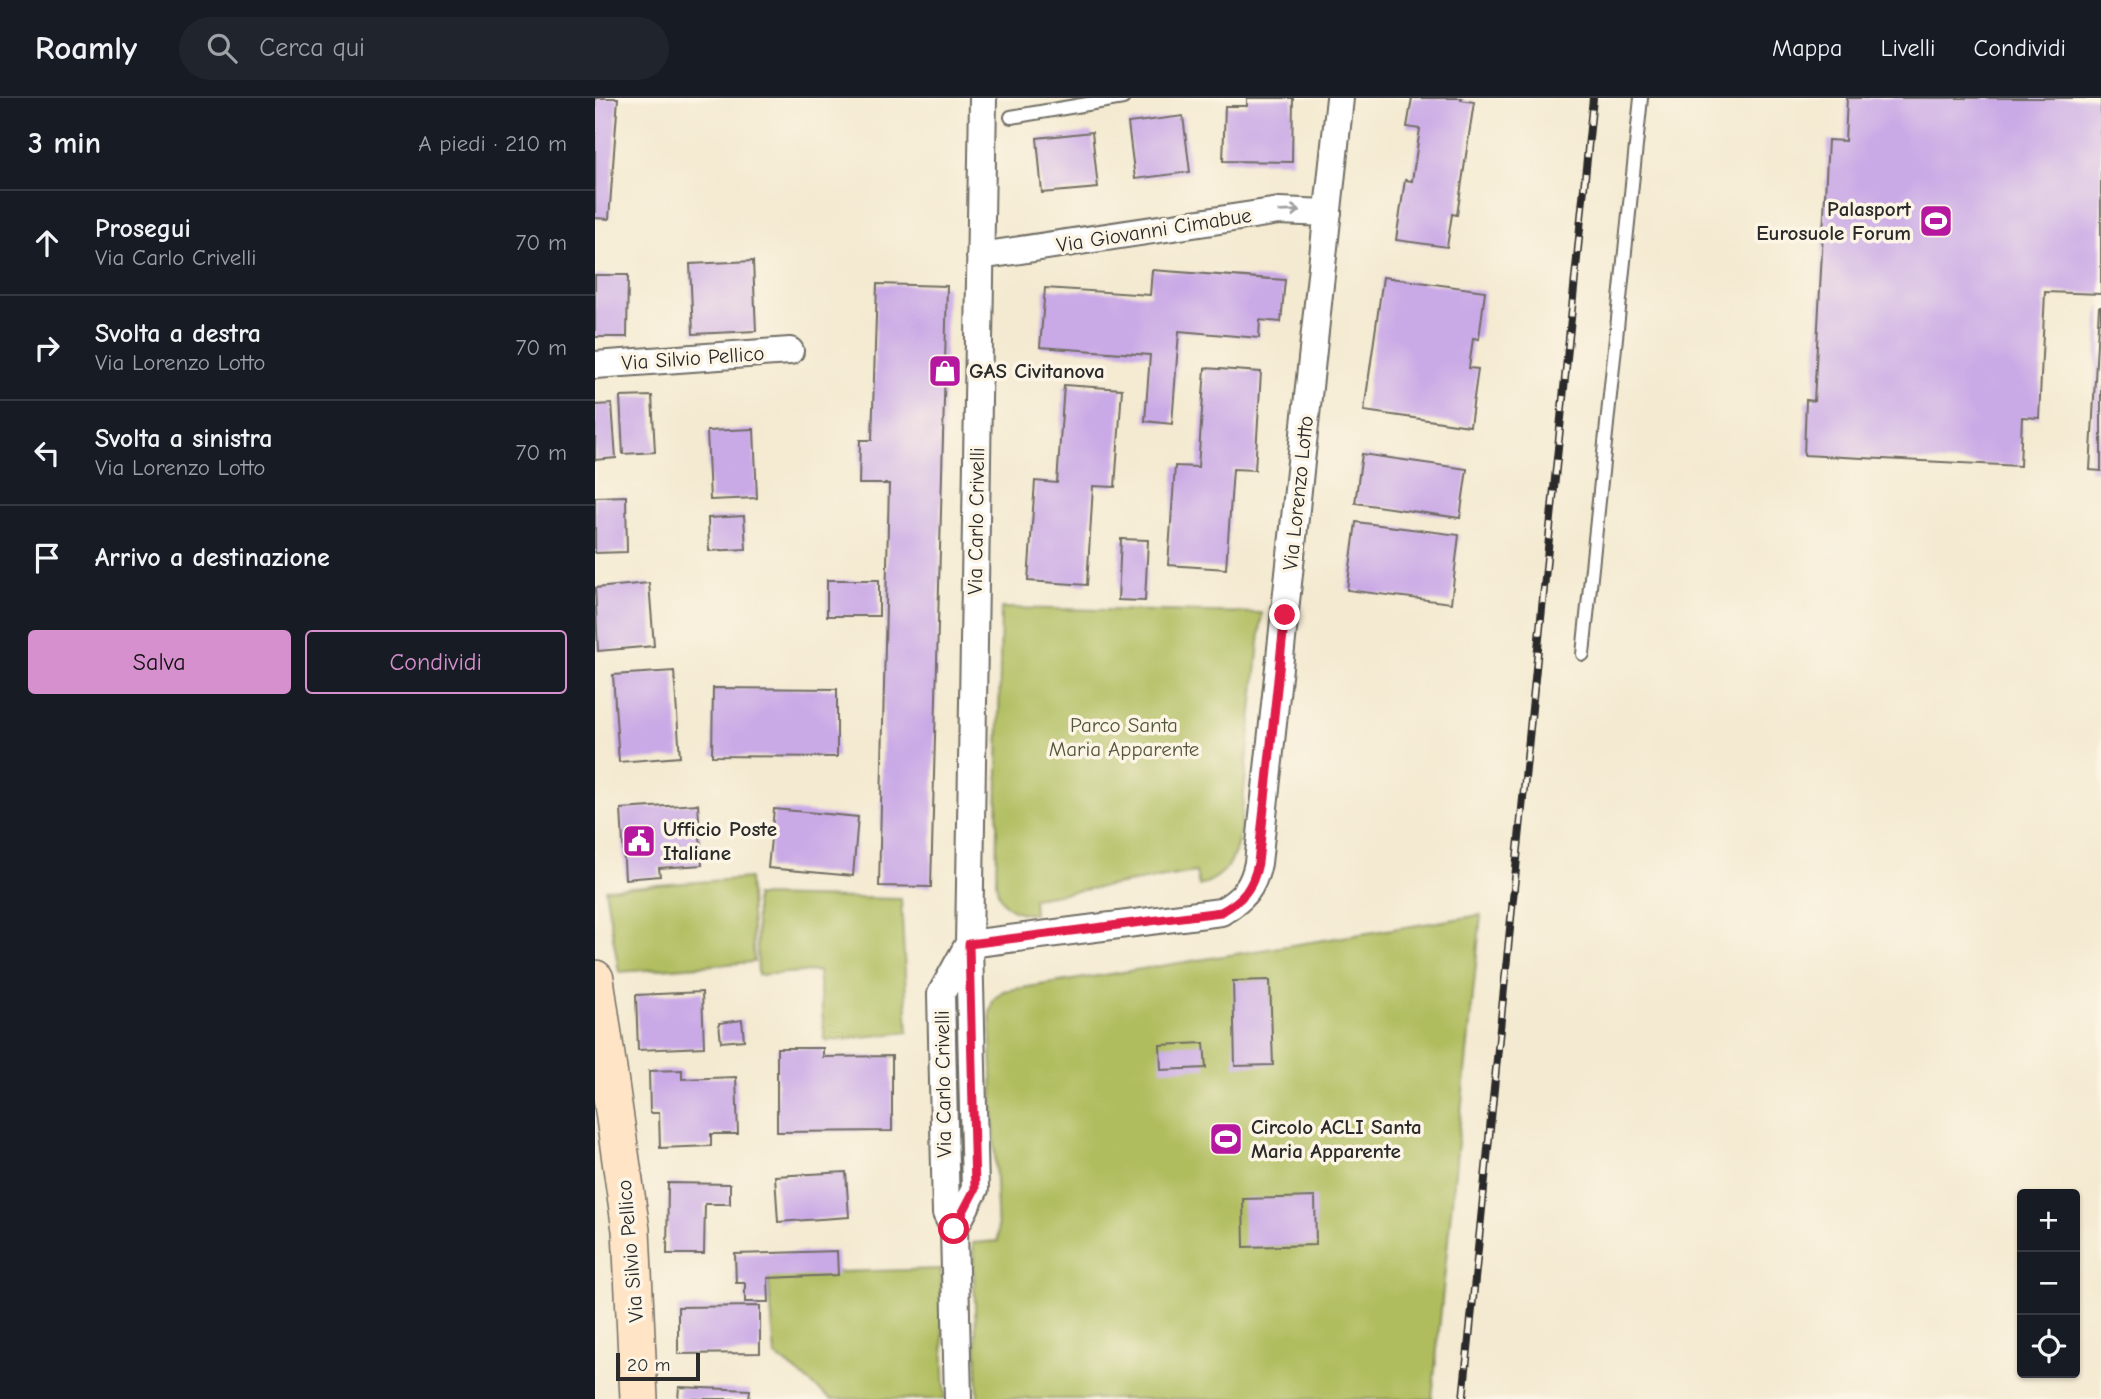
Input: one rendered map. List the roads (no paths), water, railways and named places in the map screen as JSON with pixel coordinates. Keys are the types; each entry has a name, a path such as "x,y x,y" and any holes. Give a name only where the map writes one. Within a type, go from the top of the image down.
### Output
{"main road":[{"name":"Via Silvio Pellico","path":"595,979 602,1064 631,1230 639,1399"}],"street":[{"name":"Via Carlo Crivelli","path":"958,1399 954,1229 975,1189 969,944 983,98"},
{"name":"Via Lorenzo Lotto","path":"969,944 1221,912 1243,897 1255,878 1339,98"},
{"name":"Via Giovanni Cimabue","path":"980,256 1279,211 1328,213"},
{"name":"Via Silvio Pellico","path":"595,365 790,351"}],"lane":[{"path":"1011,117 1123,98"},
{"path":"1583,654 1641,98"}],"railway":[{"path":"1463,1399 1593,98"}],"place":[{"name":"Palasport Eurosuole Forum","path":"1936,221"},
{"name":"GAS Civitanova","path":"945,371"},
{"name":"Ufficio Poste Italiane","path":"639,841"},
{"name":"Circolo ACLI Santa Maria Apparente","path":"1226,1139"}],"park label":[{"name":"Parco Santa Maria Apparente","path":"1124,737"}]}
